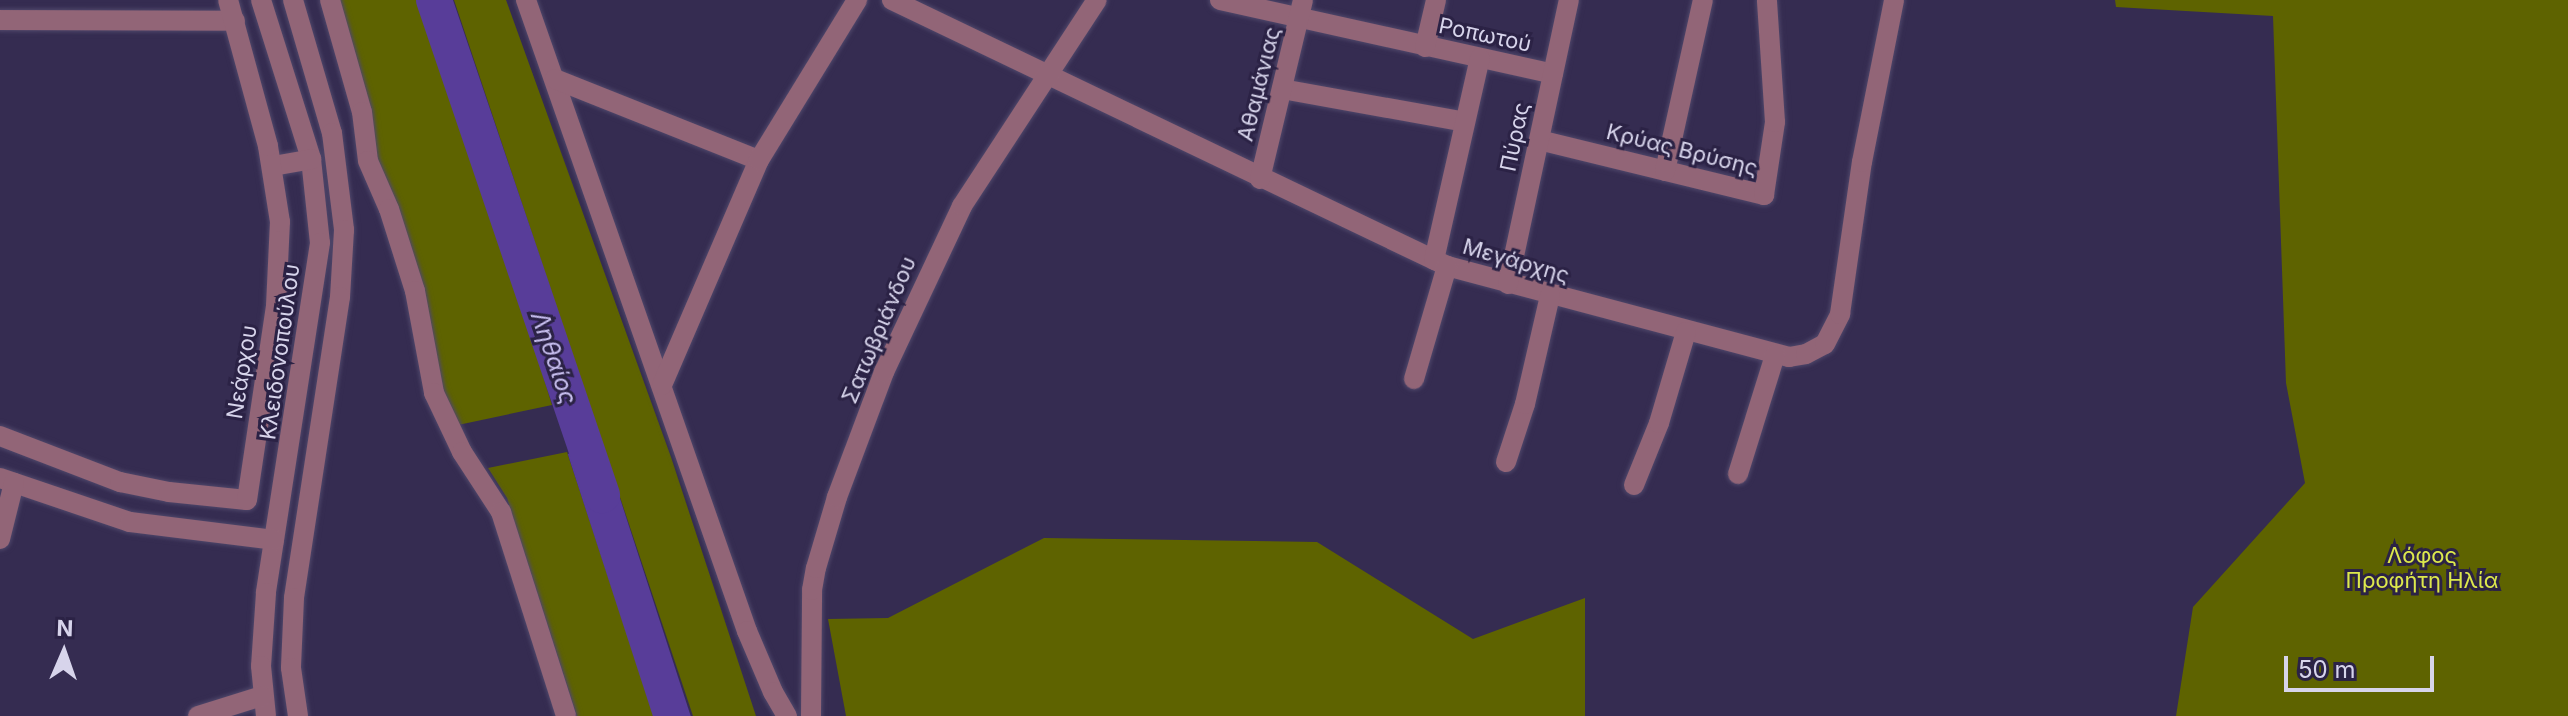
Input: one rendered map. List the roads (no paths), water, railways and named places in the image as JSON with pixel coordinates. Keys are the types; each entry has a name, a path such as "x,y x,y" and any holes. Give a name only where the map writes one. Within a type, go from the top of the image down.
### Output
{"street":[{"name":"Νεάρχου","path":"0,436 120,482 169,492 247,500 276,306 280,222 273,166 228,0"},
{"name":"Κλειδονοπούλου","path":"261,0 311,159 320,243 262,633 264,706"},
{"path":"293,0 332,133 344,230 340,297 294,598 291,668 298,716"},
{"path":"330,0 362,112 368,161 389,209 415,291 434,393 462,452 501,512 566,716"},
{"path":"526,0 747,631 773,692 787,716"},
{"path":"662,385 759,160 857,0"},
{"name":"Μεγάρχης","path":"892,0 1050,73 1260,179 1441,263 1550,296 1775,355 1806,354 1825,344 1840,314 1862,162 1894,0"},
{"name":"Σατωβριάνδου","path":"811,716 812,590 823,538 884,372 956,217 1097,0"},
{"name":"Ροπωτού","path":"1220,0 1301,10 1425,47 1553,74"},
{"path":"1425,47 1436,0"},
{"name":"Πύρας","path":"1508,284 1569,0"},
{"path":"1665,171 1703,0"},
{"name":"Κρύας Βρύσης","path":"1539,140 1764,195 1775,122 1767,0"},
{"name":"Αθαμάνιας","path":"1260,179 1301,10"},
{"path":"0,20 235,21"},
{"path":"1414,379 1441,263 1465,122 1480,58"},
{"path":"555,79 759,160"},
{"path":"1282,89 1465,122"},
{"path":"273,166 311,159"},
{"path":"1506,462 1525,404 1550,296"},
{"path":"1634,485 1659,423 1686,332"},
{"path":"1738,474 1775,355"},
{"path":"0,539 7,480 130,522 274,540"},
{"path":"198,716 264,706"}],"waterway":[{"name":"Ληθαίος","path":"434,0 602,495"}],"park label":[{"name":"Λόφος Προφήτη Ηλία","path":"2422,568"}]}
